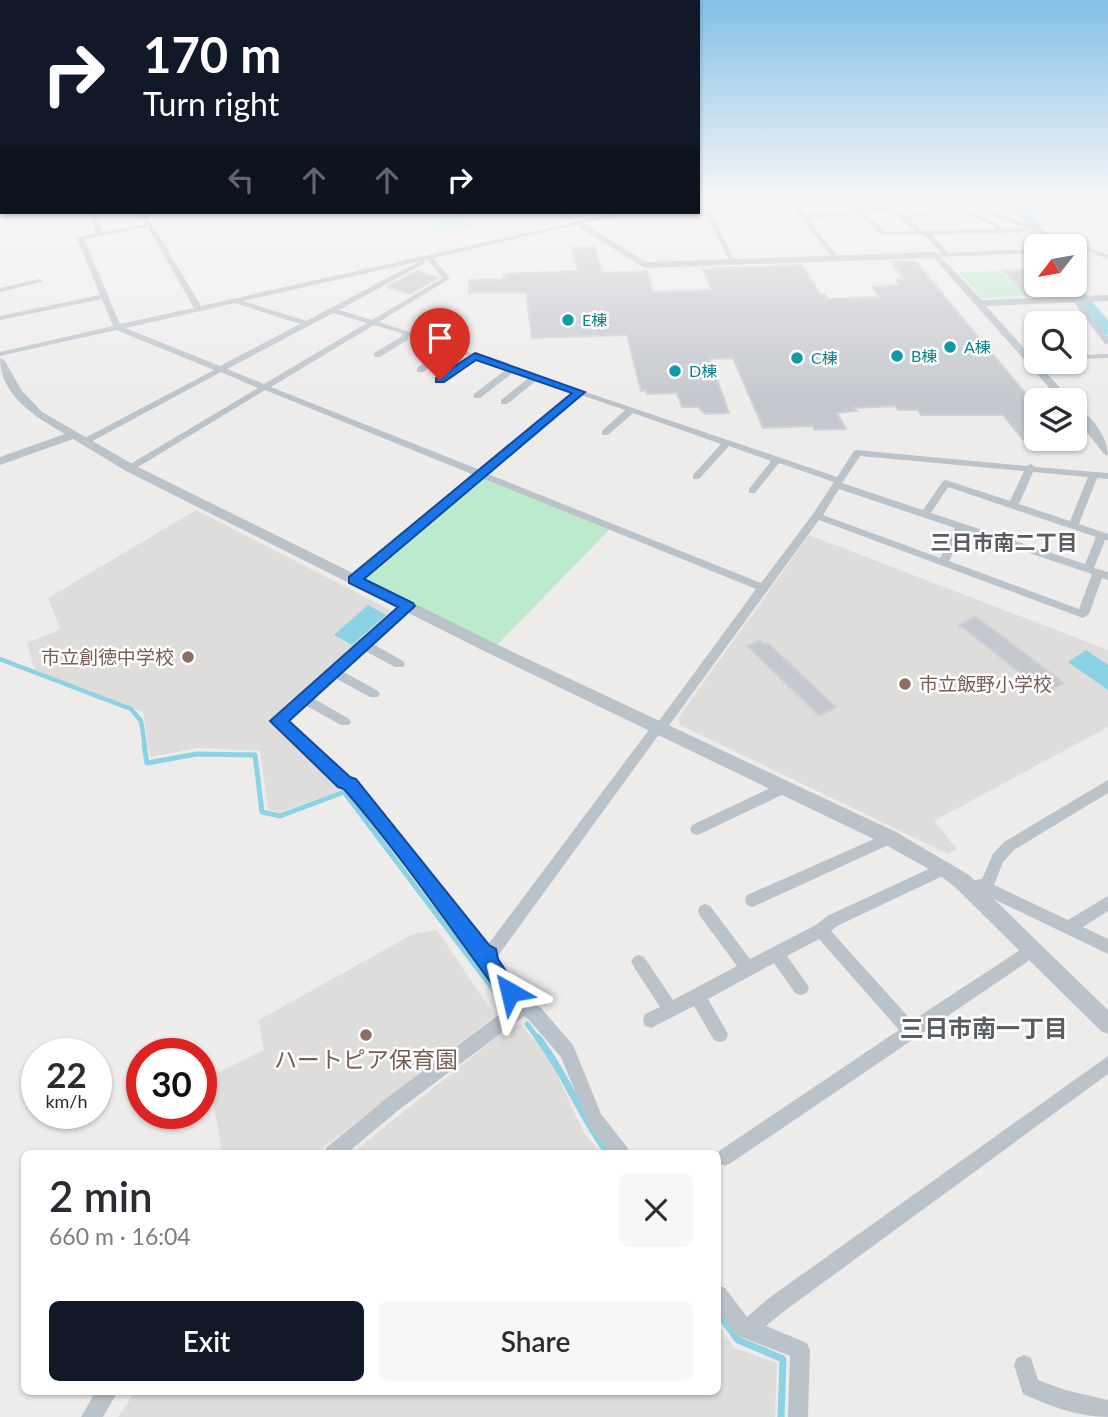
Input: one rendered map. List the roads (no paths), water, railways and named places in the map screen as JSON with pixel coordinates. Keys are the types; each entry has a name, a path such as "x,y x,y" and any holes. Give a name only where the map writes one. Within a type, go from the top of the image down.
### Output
{"street":[{"path":"91,264 117,326 763,587"},
{"path":"173,264 198,308"},
{"path":"0,354 399,264"},
{"path":"83,442 417,264"},
{"path":"130,468 447,278 434,264"},
{"path":"643,264 670,264"},
{"path":"948,264 979,303 1024,351"},
{"path":"0,290 39,281"},
{"path":"0,318 104,296"},
{"path":"979,303 1108,298"},
{"path":"1079,299 1108,342"},
{"path":"232,300 306,324"},
{"path":"332,310 375,321 1098,573"},
{"path":"377,355 404,338 407,332"},
{"path":"420,370 452,348"},
{"path":"440,380 475,356"},
{"path":"1087,357 1108,356"},
{"path":"0,361 11,384 26,404 47,422 130,468 354,580 890,838 944,867 962,881 1108,1024"},
{"path":"477,396 512,369"},
{"path":"1044,374 1056,388"},
{"path":"504,402 534,377"},
{"path":"354,580 579,392"},
{"path":"605,433 631,410"},
{"path":"1087,423 1108,452"},
{"path":"0,461 71,436"},
{"path":"696,477 726,444"},
{"path":"619,1150 596,1120 566,1051 535,1014 523,1007 486,960 817,516 858,453 1108,476"},
{"path":"752,491 777,460"},
{"path":"1013,506 1031,467"},
{"path":"1073,525 1094,474"},
{"path":"817,516 1083,614 1098,573 1105,536 946,483 925,514"},
{"path":"943,563 961,526"},
{"path":"408,606 278,721 344,782 350,784 482,952 489,956"},
{"path":"365,645 399,664"},
{"path":"334,671 374,694"},
{"path":"304,698 345,722"},
{"path":"986,886 998,858 1009,846 1108,786"},
{"path":"697,829 783,788"},
{"path":"752,900 890,838"},
{"path":"651,1020 821,930 832,920 944,867"},
{"path":"962,881 986,886 1108,947"},
{"path":"1070,927 1108,903"},
{"path":"705,911 748,969"},
{"path":"821,930 910,1031"},
{"path":"725,1157 1031,951"},
{"path":"776,954 800,987"},
{"path":"639,962 671,1010"},
{"path":"697,996 720,1034"},
{"path":"337,1150 394,1103 523,1007"},
{"path":"748,1329 776,1305 1108,1064"},
{"path":"721,1299 743,1328 800,1350 798,1417"},
{"path":"1024,1365 1030,1387 1065,1400 1108,1410"},
{"path":"91,1417 105,1395"}],"water":[{"path":"368,605 386,615 352,645 334,635"},
{"path":"1086,650 1108,665 1108,690 1068,662"}],"waterway":[{"path":"1082,298 1108,330"},
{"path":"0,659 131,709 141,721 145,746"},
{"path":"144,744 147,763 197,754 255,755 262,812 280,816 344,792 502,1001"},
{"path":"527,1024 539,1040"},
{"path":"538,1038 606,1150"},
{"path":"721,1317 738,1340 783,1359 781,1417"}],"place":[{"name":"E棟","path":"568,320"},
{"name":"A棟","path":"950,347"},
{"name":"B棟","path":"897,356"},
{"name":"C棟","path":"797,358"},
{"name":"D棟","path":"675,371"},
{"name":"市立創徳中学校","path":"188,657"},
{"name":"市立飯野小学校","path":"905,684"},
{"name":"ハートピア保育園","path":"366,1035"}],"district":[{"name":"三日市南二丁目","path":"1004,543"},
{"name":"三日市南一丁目","path":"984,1029"}]}
